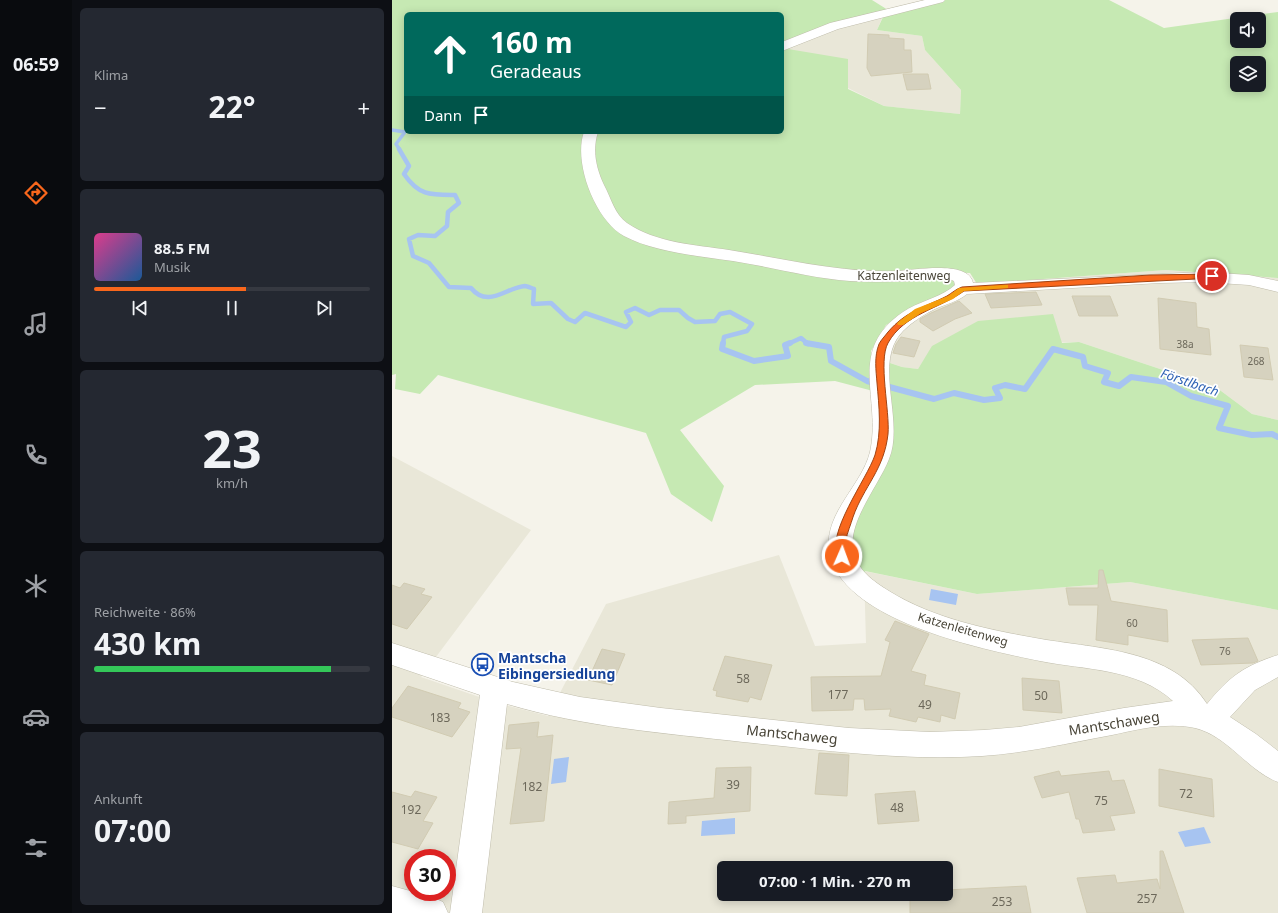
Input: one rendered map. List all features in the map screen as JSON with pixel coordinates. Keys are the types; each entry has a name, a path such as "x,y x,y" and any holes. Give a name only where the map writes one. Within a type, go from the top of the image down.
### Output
{"street":[{"path":"784,46 834,26 939,0"},
{"name":"Katzenleitenweg","path":"590,134 587,148 590,169 612,218 620,226 636,235 697,250 836,273 881,276 952,274 963,279 965,283 962,289 950,297 918,311 892,331 886,338 879,360 884,420 880,454 852,508 842,539 842,556 844,564 853,579 866,592 889,605 947,627 1040,650 1126,665 1158,676 1177,687 1190,699 1205,720"},
{"path":"962,289 1150,278 1212,276 1266,283 1278,287"},
{"name":"Mantschaweg","path":"392,654 495,689 554,704 616,715 827,738 904,743 983,743 1040,736 1092,725 1158,715 1183,714 1205,720 1232,733 1278,768"},
{"path":"1205,720 1248,680 1260,673 1278,666"},
{"path":"466,913 495,689"},
{"path":"392,902 432,913"}],"shaded area":[{"path":"883,16 877,30 922,36 925,50 961,90 960,114 884,106 848,88 787,49 824,31"},
{"path":"1166,270 1278,278 1278,420 1252,414 1217,388 1079,342 933,346 918,369 902,367 884,361 906,322 957,297 979,292 977,284"},
{"path":"392,456 531,530 421,677 494,702 548,716 606,604 779,555 815,646 866,643 864,571 977,594 1130,582 1278,610 1278,913 392,913"}],"green space":[{"path":"392,0 872,0 888,10 933,0 1109,0 1164,28 1230,19 1230,48 1266,48 1266,14 1278,12 1278,278 1166,270 977,284 970,273 881,271 943,276 953,280 955,286 947,294 886,325 871,351 873,391 835,381 755,385 680,430 724,486 712,522 671,494 646,433 438,375 420,394 395,389 396,374 392,375","holes":["883,17 877,30 922,36 925,50 961,90 960,114 884,106 848,89 848,59 788,49 834,29"]},
{"path":"1053,314 1062,343 1079,342 1217,388 1252,414 1278,420 1278,610 1130,582 977,594 865,571 866,580 853,562 852,528 873,483 884,361 902,367 918,369 932,346 978,321"}],"water":[{"path":"931,589 958,594 956,605 929,600"},
{"path":"569,757 566,782 551,784 554,759"},
{"path":"735,818 735,834 701,836 702,821"},
{"path":"1204,827 1211,843 1185,847 1178,832"}],"building":[{"path":"868,34 889,35 889,38 904,39 904,50 911,50 912,72 871,76 867,68"},
{"path":"903,74 928,74 931,89 907,90"},
{"path":"1036,292 1042,305 991,308 985,294"},
{"path":"1072,296 1110,296 1118,316 1079,316"},
{"path":"1158,298 1196,303 1197,327 1209,329 1211,355 1160,349"},
{"path":"959,301 972,313 955,319 933,331 920,322 920,319 931,313"},
{"path":"901,337 920,341 914,357 893,353 896,344"},
{"path":"1240,345 1268,348 1273,380 1244,377"},
{"path":"1099,570 1103,570 1111,601 1167,610 1168,642 1128,635 1128,645 1096,640 1098,605 1069,605 1066,588 1098,588"},
{"path":"404,583 425,589 421,594 432,597 407,629 392,624 392,585 400,588"},
{"path":"895,621 929,634 911,671 926,675 924,685 960,693 955,719 941,715 940,722 918,717 916,722 889,716 891,709 865,710 864,699 854,699 853,710 812,711 811,677 881,676 890,642 885,640"},
{"path":"1248,638 1258,661 1253,663 1201,665 1192,640"},
{"path":"602,649 625,654 612,685 588,680"},
{"path":"725,656 772,665 761,700 750,697 748,702 716,696 717,691 713,690"},
{"path":"1022,678 1059,681 1062,713 1023,710"},
{"path":"408,686 461,703 458,708 470,712 452,737 392,717 392,708"},
{"path":"539,722 537,737 553,735 544,821 510,824 521,748 506,749 509,725"},
{"path":"819,753 849,755 847,796 815,794"},
{"path":"751,767 750,811 686,816 686,823 668,824 669,802 714,798 716,768"},
{"path":"1159,769 1212,779 1214,817 1159,806"},
{"path":"1059,771 1061,776 1109,771 1112,781 1124,780 1135,813 1110,816 1115,830 1083,833 1079,819 1076,819 1069,792 1042,798 1034,777"},
{"path":"415,791 437,797 423,821 433,823 418,849 392,842 392,792 411,797"},
{"path":"915,791 919,821 878,824 875,794"},
{"path":"1160,851 1163,851 1184,913 1087,913 1077,878 1115,875 1117,883 1157,879 1160,889"},
{"path":"1026,886 1031,913 910,913 910,901 953,901 953,890"}],"waterway":[{"name":"Förstlbach","path":"392,130 404,132"},
{"name":"Förstlbach","path":"400,150 396,144 404,133"},
{"name":"Förstlbach","path":"399,149 409,166 404,174 415,187 426,193 455,195 459,203 448,212 447,226 435,236 418,235 409,239 413,256 429,263 449,287 471,288 477,294 484,297 491,297 518,287 527,286 534,289 533,304 551,303 568,319 575,322 585,313 626,327 631,322 626,312 635,308 649,315 660,310 679,310 695,322 715,321 720,314 730,312 752,324 747,331 724,337 723,344"},
{"name":"Förstlbach","path":"788,344 801,338 807,343"},
{"name":"Förstlbach","path":"723,343 722,349 754,361 788,356 785,345 790,343"},
{"name":"Förstlbach","path":"807,343 829,347 831,361 867,381 934,399 954,393 984,400 1000,398 995,388 1005,385 1025,389 1053,349 1083,357 1085,366 1108,373 1104,382 1119,386 1131,377 1166,382 1191,396 1228,406 1219,428 1252,435 1272,434 1278,437"}],"slow traffic":[{"path":"901,323 918,311 950,297 962,289 1005,287"}],"place":[{"name":"Mantscha Eibingersiedlung","path":"483,665"}],"route":[{"path":"842,556 841,549 844,529 855,501 875,466 882,444 884,414 879,360 881,350 886,338 909,317 930,305 950,297 962,289 1150,278 1212,276"}]}
